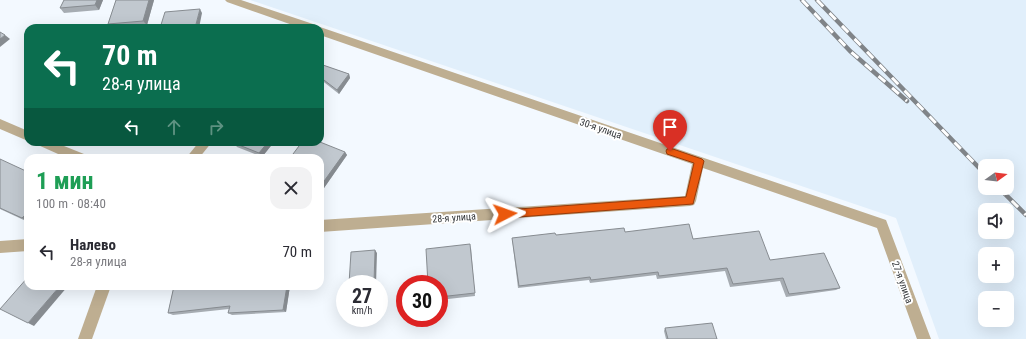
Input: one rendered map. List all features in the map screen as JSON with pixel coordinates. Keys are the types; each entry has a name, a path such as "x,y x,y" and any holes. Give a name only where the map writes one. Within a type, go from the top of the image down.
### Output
{"street":[{"path":"230,0 298,24"},
{"name":"30-я улица","path":"324,32 882,224"},
{"path":"0,124 24,134"},
{"path":"52,146 70,154"},
{"path":"196,154 202,146"},
{"name":"28-я улица","path":"324,226 690,201 699,161"},
{"name":"27-я улица","path":"882,224 924,339"},
{"path":"0,247 24,245"},
{"path":"85,339 103,290"}],"shaded area":[{"path":"250,0 1026,0 1026,339 939,339 896,218"}],"building":[{"path":"64,0 97,0 95,5 60,8"},
{"path":"116,0 149,0 143,21 108,24"},
{"path":"200,9 196,24 161,24 165,12"},
{"path":"0,32 5,35 0,39"},
{"path":"324,65 349,74 337,90 324,80"},
{"path":"324,144 345,152 324,181 324,154 293,154 299,146 324,146"},
{"path":"242,146 265,146 259,153"},
{"path":"0,159 24,170 24,216 22,218 0,208"},
{"path":"689,224 693,239 759,231 770,260 824,253 840,288 789,294 783,278 733,284 727,268 659,276 658,272 591,280 590,277 519,286 512,238 624,228 625,232"},
{"path":"470,244 475,293 448,296 448,275 427,275 426,249"},
{"path":"375,250 374,275 350,275 351,252"},
{"path":"24,282 24,290 57,290 28,323 0,309"},
{"path":"173,290 286,290 283,310 228,313 230,306 168,313"},
{"path":"712,323 717,339 668,339 665,328"}],"railway":[{"path":"802,0 850,51 907,101"},
{"path":"817,0 978,167"},
{"path":"1006,195 1026,215"}],"route":[{"path":"505,214 690,201 699,161 670,151"}]}
